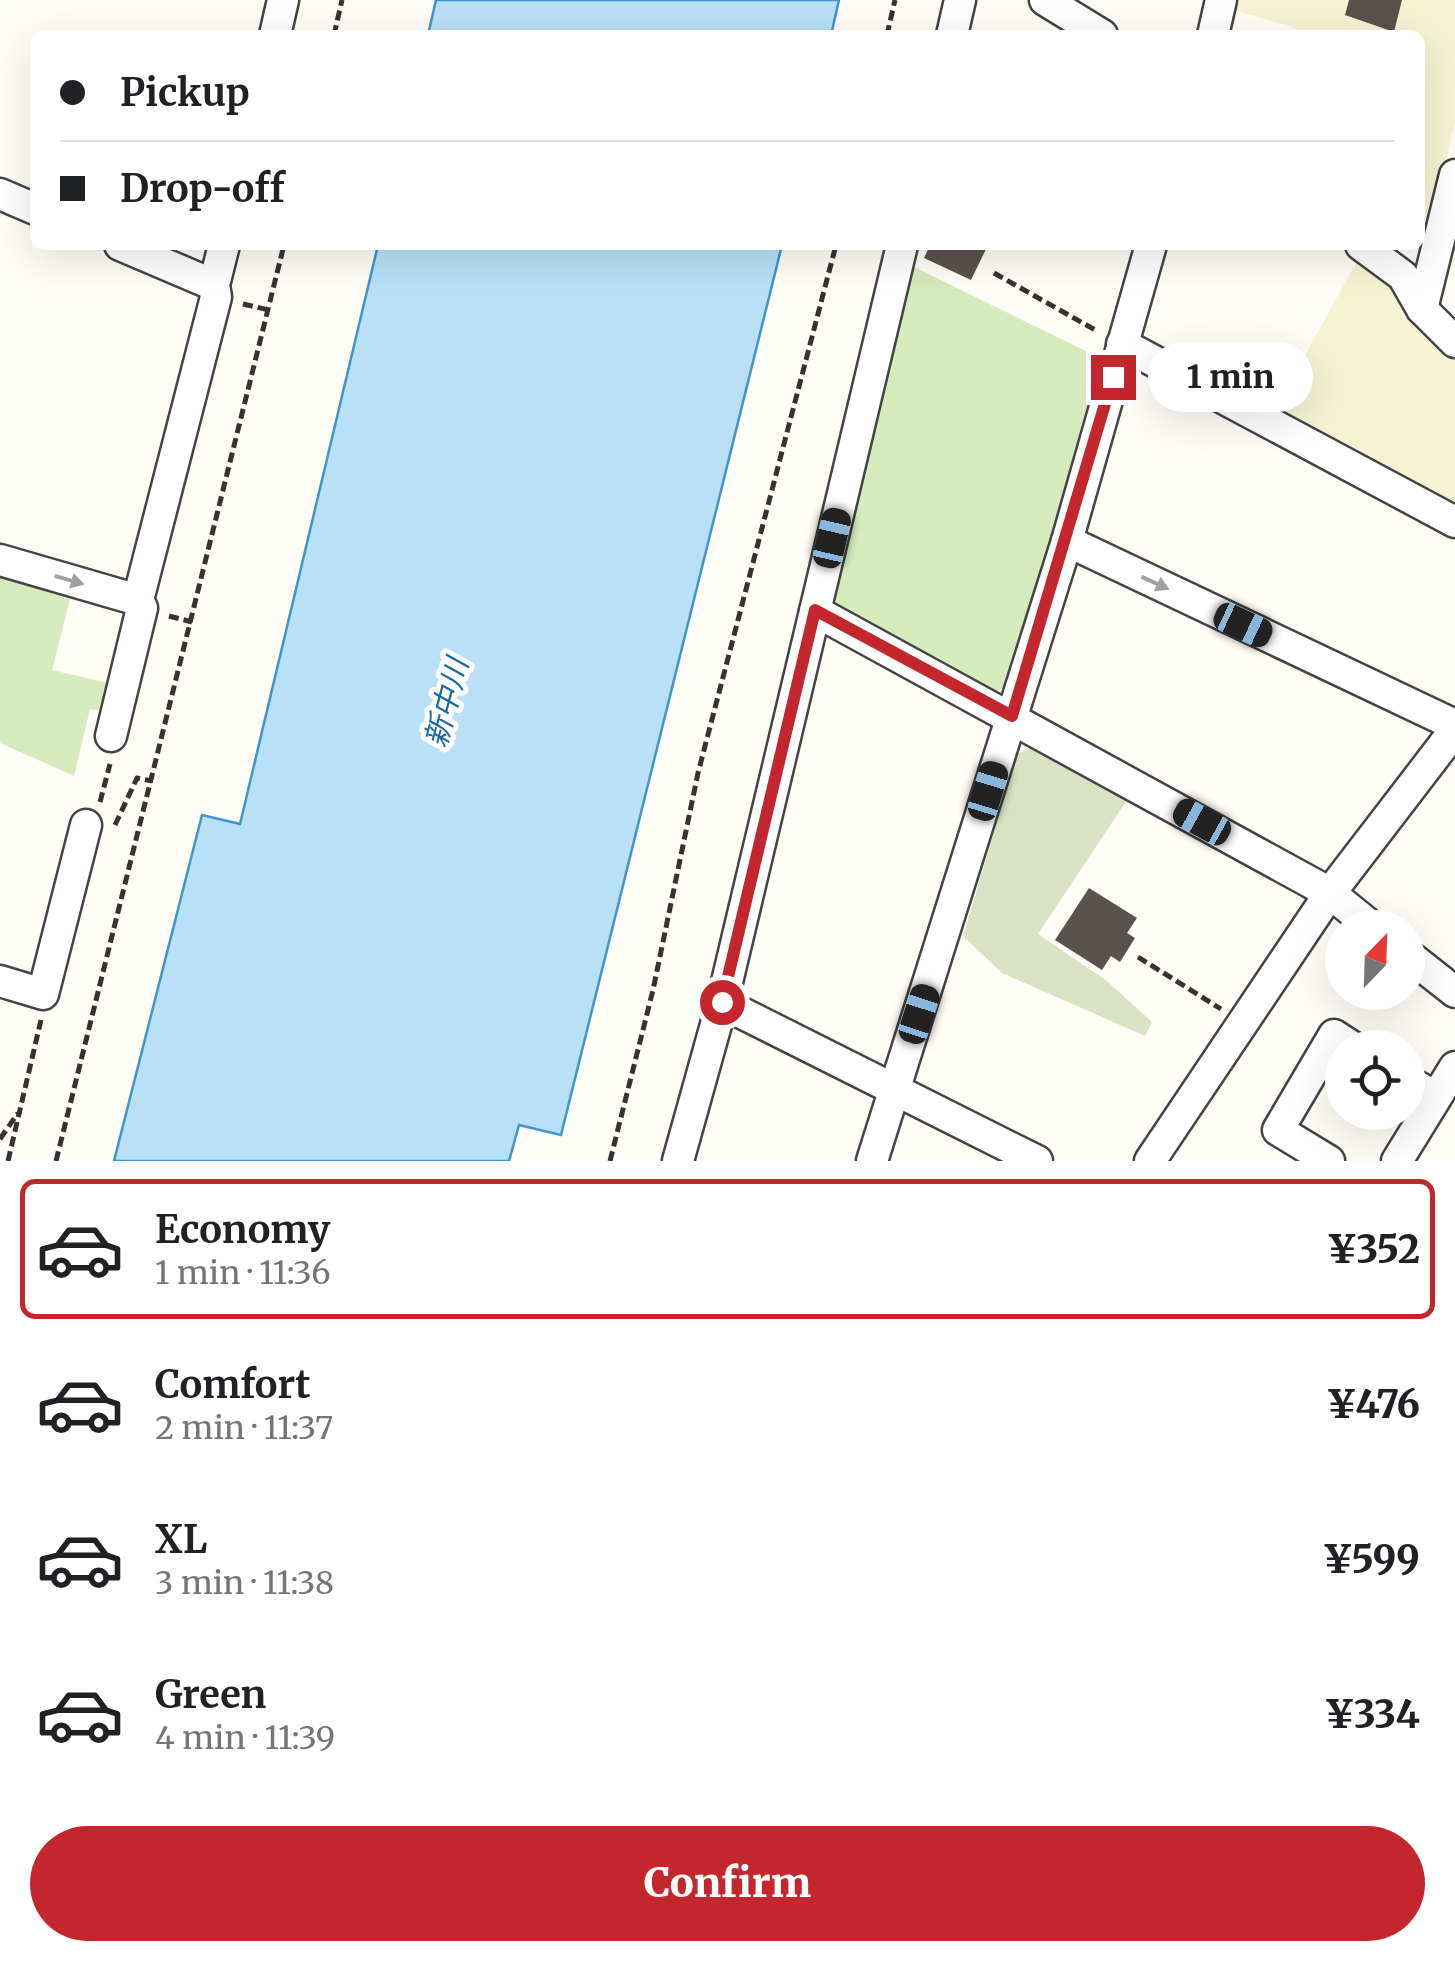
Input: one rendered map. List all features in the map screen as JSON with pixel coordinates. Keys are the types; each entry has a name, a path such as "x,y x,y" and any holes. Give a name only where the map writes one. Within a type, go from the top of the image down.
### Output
{"street":[{"path":"276,30 283,0"},
{"path":"953,30 960,0"},
{"path":"1045,0 1094,30"},
{"path":"1213,30 1221,0"},
{"path":"1422,309 1455,175"},
{"path":"0,194 30,206"},
{"path":"132,250 214,285"},
{"path":"111,736 142,608 138,600 216,297 214,285 223,250"},
{"path":"678,1161 722,1002 901,250"},
{"path":"872,1161 1067,542 1150,250"},
{"path":"1368,250 1403,276 1422,309 1455,342"},
{"path":"1122,344 1455,522"},
{"path":"1067,542 1455,728 1330,893 1150,1161"},
{"path":"0,560 138,600"},
{"path":"815,610 1330,893 1351,910"},
{"path":"0,982 43,994 86,825"},
{"path":"1425,968 1455,992"},
{"path":"722,1002 1038,1161"},
{"path":"1325,1050 1278,1130 1328,1161"},
{"path":"1397,1161 1455,1066"},
{"path":"1425,1092 1434,1098"}],"path":[{"path":"335,30 342,0"},
{"path":"888,30 896,0"},
{"path":"56,1161 283,250"},
{"path":"610,1161 653,990 698,773 835,250"},
{"path":"994,273 1122,344"},
{"path":"1138,956 1244,1024"},
{"path":"0,1139 22,1107"}],"shaded area":[{"path":"1239,0 1455,0 1455,123 1432,221 1425,219 1425,30 1296,30 1237,11"},
{"path":"1359,257 1391,284 1455,357 1455,508 1274,412"}],"green space":[{"path":"912,266 1100,358 1010,684 990,695 843,614 830,593"},
{"path":"0,577 70,599 52,670 108,683 102,711 90,709 74,776 0,743"},
{"path":"1029,748 1127,800 1038,934 1107,981 1152,1022 1145,1036 1002,973 963,936 1017,754"}],"water":[{"path":"436,0 839,0 832,30 429,30"},
{"name":"新中川","path":"377,250 781,250 561,1135 519,1125 509,1161 114,1161 202,815 240,824"}],"building":[{"path":"1349,0 1402,0 1394,30 1345,15"},
{"path":"928,250 986,250 971,280 924,258"},
{"path":"1089,888 1137,918 1127,933 1135,938 1120,962 1111,956 1102,970 1055,940"}],"route":[{"path":"722,1002 815,610 1012,716 1067,542 1113,377"}]}
